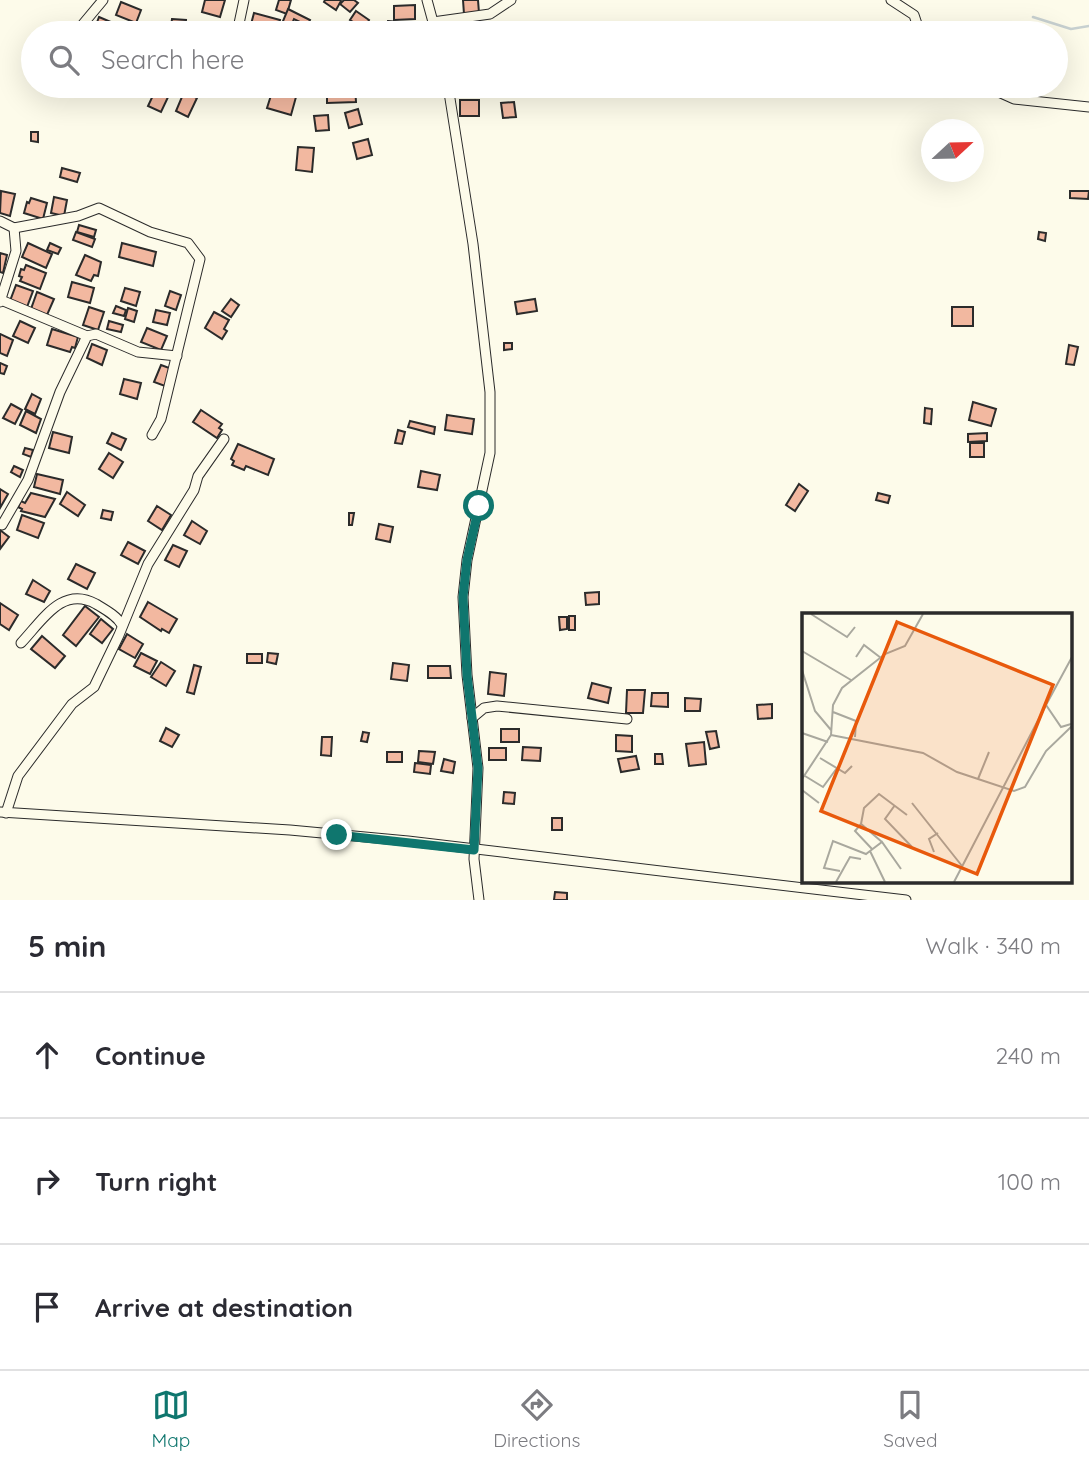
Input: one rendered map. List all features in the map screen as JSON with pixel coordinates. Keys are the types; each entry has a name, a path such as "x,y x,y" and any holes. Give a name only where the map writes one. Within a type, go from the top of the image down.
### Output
{"street":[{"path":"86,21 103,0"},
{"path":"240,21 244,0"},
{"path":"427,0 433,21"},
{"path":"440,21 490,14 510,0"},
{"path":"891,0 914,15 916,21"},
{"path":"450,98 473,244 490,392 490,453 467,560 463,597 463,632 478,768 474,850 479,900"},
{"path":"1012,98 1089,107"},
{"path":"0,221 14,228 78,216 99,208 150,232 188,243 200,259 161,419 152,435"},
{"path":"14,228 16,251 0,301 88,336 96,334 138,352 177,356"},
{"path":"2,525 28,480 60,392 88,336"},
{"path":"224,439 198,476 194,490 148,564 120,635 94,687 72,704 18,776 3,812 290,830 408,841 906,900"},
{"path":"21,643 47,614 75,597 100,607 122,625"},
{"path":"472,718 484,708 497,706 627,719"}],"building":[{"path":"205,0 225,0 220,17 202,12"},
{"path":"279,0 291,0 287,14 276,10"},
{"path":"344,0 358,3 350,12 340,4"},
{"path":"463,0 478,0 479,13 464,14"},
{"path":"341,1 336,10 324,2"},
{"path":"121,2 141,10 137,21 116,15"},
{"path":"415,5 415,19 394,20 394,6"},
{"path":"288,9 310,20 294,19 283,21"},
{"path":"356,11 369,20 352,21"},
{"path":"254,13 280,20 280,21 252,21"},
{"path":"152,98 168,98 161,112 148,106"},
{"path":"181,98 197,98 188,117 176,111"},
{"path":"270,98 296,98 291,115 267,108"},
{"path":"327,98 356,98 356,102 327,103"},
{"path":"460,100 479,100 479,116 460,116"},
{"path":"514,102 516,117 503,118 501,103"},
{"path":"358,109 362,124 349,128 345,113"},
{"path":"328,115 329,130 316,131 314,116"},
{"path":"31,132 38,132 38,142 31,141"},
{"path":"368,139 372,155 357,159 353,143"},
{"path":"298,147 314,148 312,172 296,170"},
{"path":"62,168 80,173 77,182 60,177"},
{"path":"1,191 15,194 10,216 0,213"},
{"path":"1070,191 1089,191 1088,199 1070,198"},
{"path":"54,197 67,200 64,216 51,213"},
{"path":"31,198 47,203 43,219 24,213"},
{"path":"79,225 96,230 94,237 77,232"},
{"path":"76,232 95,239 92,247 73,240"},
{"path":"1039,232 1046,233 1045,241 1038,239"},
{"path":"28,243 52,254 46,268 22,257"},
{"path":"50,243 61,248 58,254 47,250"},
{"path":"122,243 156,252 153,266 119,257"},
{"path":"0,253 7,255 3,273 0,272"},
{"path":"85,255 101,262 98,276 94,275 91,281 76,275"},
{"path":"26,265 46,273 40,289 20,281 21,269 24,270"},
{"path":"72,282 94,288 90,303 68,297"},
{"path":"16,285 33,291 27,307 10,301"},
{"path":"125,288 140,292 136,306 121,301"},
{"path":"170,291 181,295 176,310 165,306"},
{"path":"37,292 54,299 47,315 31,309"},
{"path":"231,299 239,305 231,317 222,311"},
{"path":"535,299 537,311 517,314 515,302"},
{"path":"116,306 126,310 124,316 113,313"},
{"path":"89,307 104,312 98,330 83,325"},
{"path":"952,307 973,307 973,326 952,326"},
{"path":"128,308 137,311 134,322 125,319"},
{"path":"156,310 170,313 167,325 153,322"},
{"path":"214,312 229,320 222,339 205,328"},
{"path":"20,321 35,328 28,343 13,336"},
{"path":"109,321 123,325 121,332 107,329"},
{"path":"147,328 167,336 161,350 141,342"},
{"path":"52,329 78,337 75,348 72,347 70,352 47,345"},
{"path":"0,334 13,340 7,356 0,353"},
{"path":"504,343 512,343 512,349 504,350"},
{"path":"92,344 107,350 102,365 87,358"},
{"path":"1069,345 1078,347 1074,365 1066,364"},
{"path":"0,363 7,366 4,374 0,373"},
{"path":"161,365 172,369 165,386 154,382"},
{"path":"124,379 141,383 137,399 120,394"},
{"path":"32,394 41,399 35,414 25,409"},
{"path":"973,402 996,409 991,426 969,420"},
{"path":"11,404 22,410 15,424 3,418"},
{"path":"925,408 932,409 931,424 924,423"},
{"path":"201,410 222,424 217,438 193,422"},
{"path":"26,411 41,419 36,433 20,425"},
{"path":"447,415 474,419 472,434 445,430"},
{"path":"410,421 435,427 434,434 408,427"},
{"path":"398,430 405,432 402,444 395,443"},
{"path":"53,432 72,437 69,453 49,448"},
{"path":"112,433 126,439 121,450 107,443"},
{"path":"987,433 987,441 968,442 968,434"},
{"path":"970,443 984,443 984,457 970,457"},
{"path":"238,444 274,459 268,475 246,466 244,470 232,465 234,461 231,459"},
{"path":"25,448 33,450 31,457 23,454"},
{"path":"109,453 123,462 113,478 99,469"},
{"path":"14,466 23,470 20,477 11,472"},
{"path":"421,471 440,475 437,490 418,487"},
{"path":"37,474 63,480 60,494 34,487"},
{"path":"799,484 808,491 795,511 786,505"},
{"path":"0,489 8,494 0,508"},
{"path":"67,492 85,505 78,516 60,504"},
{"path":"31,493 55,499 45,517 21,511 18,507 21,501 25,503"},
{"path":"878,493 890,496 888,503 876,500"},
{"path":"157,506 171,515 162,530 148,521"},
{"path":"103,510 113,512 111,520 101,518"},
{"path":"349,513 354,513 352,525 349,525"},
{"path":"22,515 44,523 38,538 17,530"},
{"path":"192,521 207,531 200,544 184,535"},
{"path":"379,524 393,527 390,542 376,539"},
{"path":"0,530 9,537 0,549"},
{"path":"128,542 145,551 138,564 121,555"},
{"path":"173,545 187,551 179,567 165,560"},
{"path":"76,564 95,573 87,589 68,579"},
{"path":"33,580 50,591 44,602 26,594"},
{"path":"599,592 599,604 586,605 585,593"},
{"path":"148,602 177,619 169,633 162,629 161,631 140,617"},
{"path":"0,603 18,615 9,630 0,624"},
{"path":"85,606 99,617 76,646 63,635"},
{"path":"569,616 575,616 575,630 569,630"},
{"path":"559,617 567,617 567,629 560,630"},
{"path":"101,619 113,629 102,643 90,634"},
{"path":"127,634 143,644 135,658 119,649"},
{"path":"42,636 65,656 55,668 31,649"},
{"path":"141,653 157,661 150,674 134,666"},
{"path":"268,653 278,654 276,664 267,662"},
{"path":"247,654 262,654 262,663 247,663"},
{"path":"161,662 175,671 166,686 151,677"},
{"path":"393,663 409,665 407,681 391,679"},
{"path":"194,665 201,667 194,694 187,692"},
{"path":"428,666 450,666 451,678 428,678"},
{"path":"490,672 506,674 504,696 488,694"},
{"path":"592,683 611,688 608,703 588,698"},
{"path":"627,690 645,690 643,713 626,713"},
{"path":"652,693 668,693 668,707 651,706"},
{"path":"685,698 701,699 700,711 685,711"},
{"path":"772,704 772,718 758,719 757,705"},
{"path":"166,728 179,735 172,747 160,741"},
{"path":"501,729 519,729 519,742 501,742"},
{"path":"716,731 719,747 710,749 706,732"},
{"path":"363,732 369,733 367,742 361,741"},
{"path":"616,735 632,736 632,752 616,751"},
{"path":"322,737 332,737 331,756 321,755"},
{"path":"704,742 706,764 689,766 686,744"},
{"path":"523,747 541,748 540,761 522,760"},
{"path":"489,748 506,748 506,760 489,760"},
{"path":"419,751 435,752 433,764 418,762"},
{"path":"387,752 402,752 402,762 387,762"},
{"path":"655,754 662,754 663,764 655,764"},
{"path":"636,756 639,769 621,772 618,759"},
{"path":"444,759 455,762 453,773 441,771"},
{"path":"415,763 431,765 430,774 414,772"},
{"path":"504,792 515,793 514,804 503,803"},
{"path":"552,818 562,818 562,830 552,830"},
{"path":"555,892 567,893 567,900 554,900"}],"waterway":[{"path":"1033,17 1046,21"},
{"path":"1068,28 1089,26"}],"route":[{"path":"337,835 474,850 478,768 463,632 463,597 467,560 479,506"}]}
